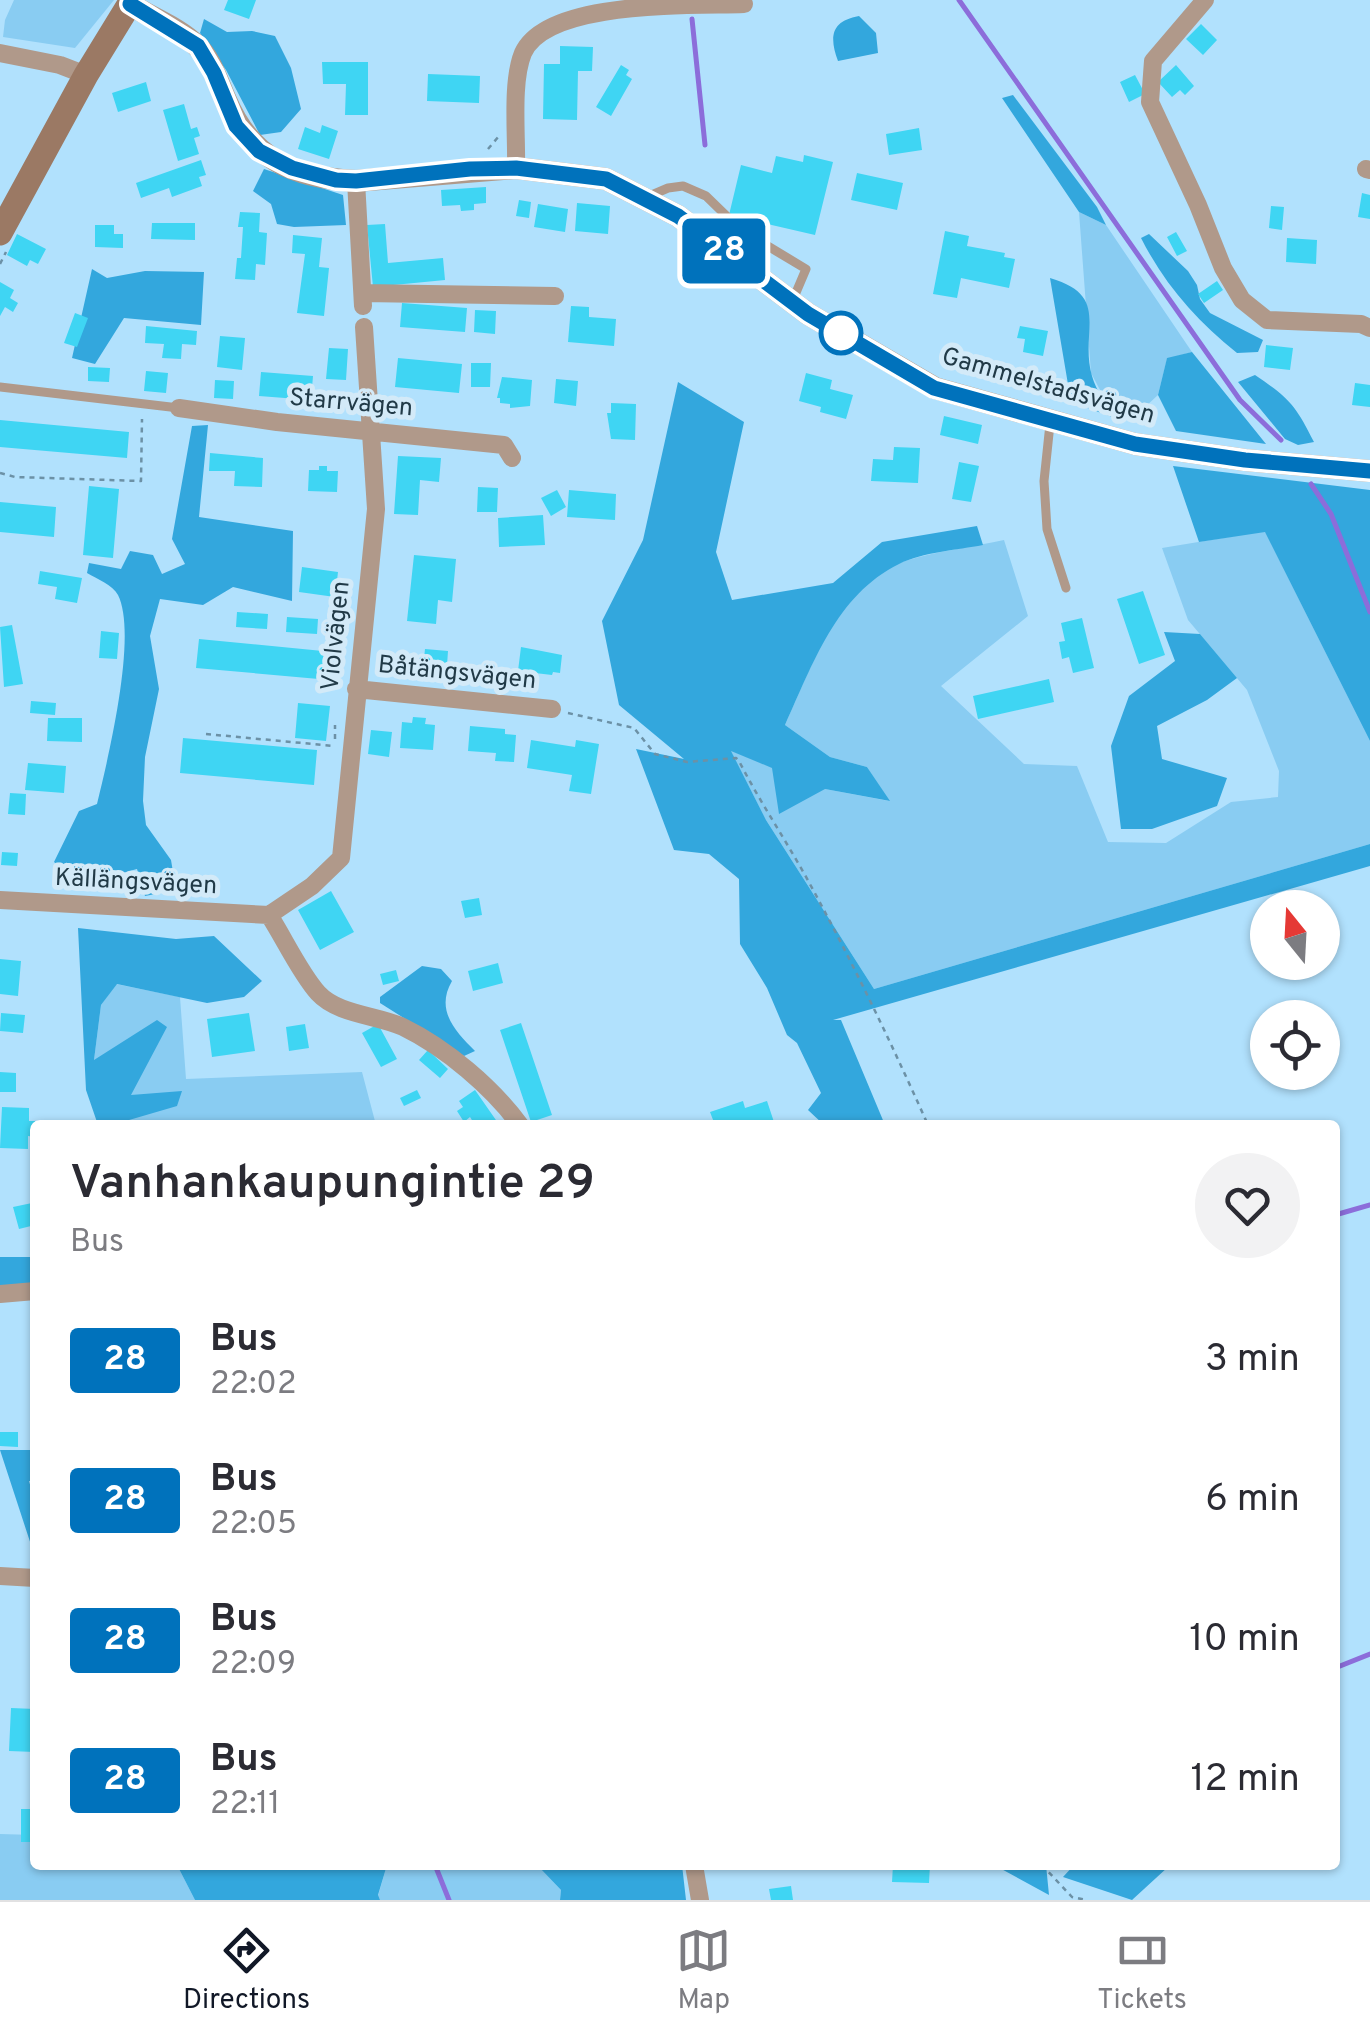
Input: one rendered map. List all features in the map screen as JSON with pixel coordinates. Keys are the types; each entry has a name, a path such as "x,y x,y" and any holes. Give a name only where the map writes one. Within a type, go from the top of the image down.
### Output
{"main road":[{"path":"0,234 86,75 131,2"}],"street":[{"path":"1205,0 1153,62 1150,102 1223,268 1242,300 1268,320 1361,324 1370,328"},
{"name":"Gammelstadsvägen","path":"131,2 198,46 236,126 259,151 292,168 336,180 356,181 516,168 606,179 678,216 792,302 934,388 1135,444 1245,460 1370,471"},
{"path":"516,168 518,68 533,36 576,13 744,4"},
{"path":"0,53 60,65 86,75"},
{"path":"356,181 363,300 555,296"},
{"name":"Violvägen","path":"269,915 312,886 341,858 376,509 364,326"},
{"name":"Starrvägen","path":"179,408 504,445 512,458"},
{"name":"Båtängsvägen","path":"356,688 552,709"},
{"name":"Källängsvägen","path":"0,900 269,915"},
{"path":"269,915 320,995 346,1010 401,1026 429,1042 506,1106 516,1120"},
{"path":"0,1294 30,1291"},
{"path":"0,1576 30,1578"},
{"path":"695,1870 700,1900"}],"lane":[{"path":"644,198 683,186 706,196 741,230 806,268 792,302"},
{"path":"0,387 179,408"},
{"path":"1051,421 1044,481 1048,529 1066,588"}],"path":[{"path":"0,473 15,477 141,481 143,403"},
{"path":"552,709 634,728 655,754 687,762 736,758 739,761 856,968 926,1120"},
{"path":"206,734 334,746 335,725"},
{"path":"1047,1870 1072,1897 1086,1900"}],"shaded area":[{"path":"14,0 114,0 75,48 3,37"},
{"path":"859,16 876,33 878,53 838,61 835,31 843,22"},
{"path":"204,19 227,32 252,31 275,36 291,68 301,109 281,132 260,135 226,70 200,33"},
{"path":"1013,95 1097,207 1106,225 1079,212 1002,98"},
{"path":"264,169 343,195 346,225 277,224 271,204 253,191"},
{"path":"1079,212 1106,225 1192,352 1167,359 1158,395 1131,420 1116,420 1091,373"},
{"path":"1149,234 1188,271 1210,313 1263,340 1258,352 1237,353 1195,315 1150,255 1141,238"},
{"path":"92,269 107,278 145,271 204,272 201,325 124,318 95,364 72,358"},
{"path":"1050,278 1069,286 1087,305 1092,376 1115,418 1071,402"},
{"path":"1192,352 1266,444 1176,431 1158,395 1167,358"},
{"path":"1255,375 1290,403 1314,442 1298,445 1285,439 1238,382"},
{"path":"678,382 744,422 716,552 732,600 833,583 882,542 977,526 983,545 908,560 877,577 859,594 829,633 785,725 830,757 867,767 890,801 825,789 779,814 772,768 731,751 766,820 874,989 1370,844 1370,866 1286,890 1250,890 1250,900 833,1020 841,1020 883,1120 819,1120 808,1110 821,1093 740,944 739,879 709,854 674,850 636,749 684,759 619,705 602,621 643,540"},
{"path":"208,425 199,517 293,531 292,601 233,587 203,605 160,599 150,636 159,689 145,757 143,801 146,825 171,860 176,890 145,896 137,869 82,884 54,862 79,811 97,804 119,698 125,638 118,595 87,573 89,563 121,569 130,551 153,555 162,574 185,564 172,539 192,426"},
{"path":"1173,466 1370,490 1370,741 1265,532 1199,542"},
{"path":"1265,531 1370,741 1370,844 874,989 766,820 730,750 825,789 889,801 867,767 830,757 785,725 817,653 845,607 882,572 905,561 1004,540 1028,616 941,686 1024,764 1077,766 1108,842 1166,843 1231,802 1278,797 1279,771 1247,690 1188,620 1162,548"},
{"path":"1164,632 1200,634 1237,678 1207,700 1157,726 1162,759 1227,778 1217,806 1152,829 1121,829 1111,746 1129,696 1175,661"},
{"path":"78,928 176,939 214,936 262,981 244,997 207,1003 117,984 101,1005 94,1060 157,1020 167,1027 131,1095 182,1091 177,1106 129,1120 96,1120 86,1090"},
{"path":"422,966 441,969 452,981 447,992 447,1011 454,1028 475,1051 464,1056 380,1003 380,997"},
{"path":"116,984 180,997 186,1079 362,1072 375,1120 115,1120 130,1096 94,1060 101,1005"},
{"path":"0,1257 30,1257 30,1284 0,1286"},
{"path":"0,1450 30,1450 30,1542"},
{"path":"0,1834 30,1835 30,1870 180,1870 195,1900 0,1900"},
{"path":"180,1870 386,1870 380,1900 195,1900"},
{"path":"386,1870 542,1870 561,1890 560,1900 380,1900"},
{"path":"542,1870 683,1870 686,1900 560,1900 561,1890"},
{"path":"1003,1870 1046,1870 1049,1895"},
{"path":"1069,1870 1165,1870 1132,1900 1063,1877"}],"building":[{"path":"228,0 256,0 249,19 224,10"},
{"path":"1201,24 1217,40 1203,55 1186,39"},
{"path":"560,46 593,47 592,71 578,71 577,120 543,119 544,64 560,64"},
{"path":"322,62 368,62 368,115 345,115 346,84 323,84"},
{"path":"621,65 629,70 626,75 632,79 611,116 596,107"},
{"path":"1176,65 1194,86 1185,95 1180,90 1172,97 1158,82"},
{"path":"428,74 480,76 479,103 427,101"},
{"path":"1135,75 1145,94 1129,102 1120,82"},
{"path":"146,82 151,101 118,112 112,93"},
{"path":"184,104 191,129 197,127 200,136 194,138 199,154 178,161 163,110"},
{"path":"322,125 338,131 329,159 298,149 305,127 320,133"},
{"path":"919,128 922,150 889,155 886,134"},
{"path":"804,155 833,162 815,235 729,215 741,165 772,173 776,156 803,162"},
{"path":"201,160 206,175 199,177 202,186 172,197 169,188 141,198 136,183"},
{"path":"857,173 903,183 897,210 851,200"},
{"path":"486,187 486,203 474,204 474,210 461,211 460,205 442,206 441,190"},
{"path":"1362,193 1370,195 1370,219 1358,217"},
{"path":"519,200 531,202 529,218 516,216"},
{"path":"577,203 610,206 608,234 575,231"},
{"path":"538,204 568,209 565,232 534,227"},
{"path":"1271,206 1284,207 1282,230 1269,228"},
{"path":"240,212 260,213 259,232 267,233 265,265 256,264 255,280 235,279 237,258 241,258"},
{"path":"152,223 195,223 195,240 151,239"},
{"path":"385,224 388,263 443,258 445,280 373,287 367,225"},
{"path":"95,225 114,225 114,234 123,234 123,248 95,247"},
{"path":"945,231 969,236 967,246 1005,253 1004,257 1015,259 1009,288 961,278 957,298 933,294"},
{"path":"1176,232 1187,251 1177,256 1167,237"},
{"path":"17,234 46,249 38,264 30,260 27,266 7,255"},
{"path":"293,235 322,238 319,267 329,268 324,316 297,313 305,254 292,253"},
{"path":"1287,238 1317,240 1316,264 1286,262"},
{"path":"1217,281 1223,290 1204,303 1198,294"},
{"path":"0,282 14,290 10,298 18,303 13,312 5,307 0,316"},
{"path":"402,303 467,308 465,332 400,327"},
{"path":"571,306 589,307 589,317 616,319 614,346 568,342"},
{"path":"475,310 496,311 495,334 474,332"},
{"path":"75,313 88,318 77,347 64,343"},
{"path":"146,326 197,331 196,345 182,344 181,359 162,358 164,344 145,343"},
{"path":"1020,326 1048,331 1043,356 1023,352 1025,339 1017,338"},
{"path":"220,336 245,338 242,370 217,367"},
{"path":"1266,345 1293,348 1290,370 1264,367"},
{"path":"329,348 348,349 346,380 326,379"},
{"path":"398,358 462,364 459,393 395,387"},
{"path":"471,363 491,363 490,387 471,387"},
{"path":"88,367 110,368 109,382 88,381"},
{"path":"146,371 168,373 166,393 144,391"},
{"path":"261,372 313,376 311,400 259,396"},
{"path":"806,373 832,380 830,389 853,395 846,419 799,401"},
{"path":"502,377 532,380 530,406 510,408 510,404 500,403 497,398"},
{"path":"556,379 578,381 576,406 554,403"},
{"path":"215,380 234,381 233,399 214,398"},
{"path":"1355,383 1370,385 1370,407 1352,405"},
{"path":"611,403 636,404 635,440 611,439 607,413 611,413"},
{"path":"944,416 982,425 978,444 940,435"},
{"path":"0,420 129,432 127,458 0,447"},
{"path":"894,447 920,448 918,483 871,481 873,459 893,460"},
{"path":"210,453 263,458 262,487 234,486 235,471 209,471"},
{"path":"398,456 441,458 439,482 420,480 418,515 394,514"},
{"path":"959,462 979,466 971,502 952,499"},
{"path":"319,466 338,471 337,492 308,491 309,470 319,470"},
{"path":"89,486 119,489 113,558 83,555"},
{"path":"478,487 498,488 497,512 477,512"},
{"path":"557,490 566,507 551,516 541,498"},
{"path":"569,490 616,494 615,520 567,517"},
{"path":"0,502 56,507 54,537 0,532"},
{"path":"543,515 545,545 499,547 498,518"},
{"path":"414,555 456,559 452,602 438,600 436,624 407,621"},
{"path":"302,567 338,572 335,597 299,592"},
{"path":"40,571 82,578 77,603 55,599 57,587 38,584"},
{"path":"1143,591 1165,655 1139,664 1117,599"},
{"path":"237,612 268,614 267,629 236,627"},
{"path":"287,617 318,619 317,634 286,632"},
{"path":"1082,618 1094,668 1073,673 1069,657 1062,659 1059,642 1065,641 1061,623"},
{"path":"12,625 23,684 4,687 0,627"},
{"path":"101,631 119,633 117,659 99,658"},
{"path":"199,639 333,652 330,680 196,668"},
{"path":"521,647 562,655 560,673 518,671"},
{"path":"425,649 448,651 446,680 422,678"},
{"path":"1049,679 1054,702 978,719 973,696"},
{"path":"31,701 56,703 55,715 30,713"},
{"path":"298,703 330,706 326,741 295,738"},
{"path":"413,717 426,718 425,724 435,725 433,750 400,748 402,722 412,723"},
{"path":"48,718 82,718 82,742 47,741"},
{"path":"470,726 505,729 505,734 516,735 514,762 495,761 496,753 468,751"},
{"path":"371,730 392,732 389,757 368,754"},
{"path":"183,738 317,750 314,785 180,773"},
{"path":"531,740 575,747 576,740 599,744 591,794 569,791 572,775 527,768"},
{"path":"28,763 66,766 64,793 25,790"},
{"path":"10,793 26,794 25,815 8,814"},
{"path":"2,852 18,853 17,866 1,865"},
{"path":"331,891 354,932 320,950 298,910"},
{"path":"479,898 482,915 465,918 461,901"},
{"path":"0,959 21,961 18,996 0,994"},
{"path":"498,963 503,983 473,991 468,971"},
{"path":"396,970 399,981 383,985 380,974"},
{"path":"1,1013 25,1015 23,1033 0,1031"},
{"path":"249,1013 255,1051 212,1057 207,1019"},
{"path":"521,1023 552,1115 530,1120 500,1030"},
{"path":"305,1024 309,1048 289,1051 286,1027"},
{"path":"378,1024 397,1059 381,1067 362,1033"},
{"path":"428,1050 448,1069 440,1078 419,1060"},
{"path":"0,1072 16,1073 16,1092 0,1092"},
{"path":"417,1090 421,1098 404,1106 400,1098"},
{"path":"475,1090 496,1120 463,1120 457,1111 463,1107 459,1101"},
{"path":"743,1101 745,1108 767,1101 773,1120 713,1120 710,1112"},
{"path":"2,1107 29,1108 28,1149 0,1148"},
{"path":"30,1203 30,1226 19,1229 13,1207"},
{"path":"0,1432 18,1432 18,1447 0,1446"},
{"path":"11,1708 30,1709 30,1752 9,1751"},
{"path":"21,1809 30,1809 30,1842 21,1842"},
{"path":"893,1870 930,1870 929,1883 892,1882"},
{"path":"791,1886 793,1900 771,1900 769,1889"}],"waterway":[{"path":"959,0 1240,400 1281,440"},
{"path":"692,19 705,145"},
{"path":"1311,484 1331,514 1370,612"},
{"path":"1340,1214 1370,1205"},
{"path":"1340,1666 1370,1654"},
{"path":"437,1870 449,1900"}],"bus line":[{"name":"28","path":"130,4 198,46 236,126 259,151 292,168 336,180 356,181 516,168 606,179 678,216 808,314 934,388 1135,444 1245,460 1370,471"}]}
